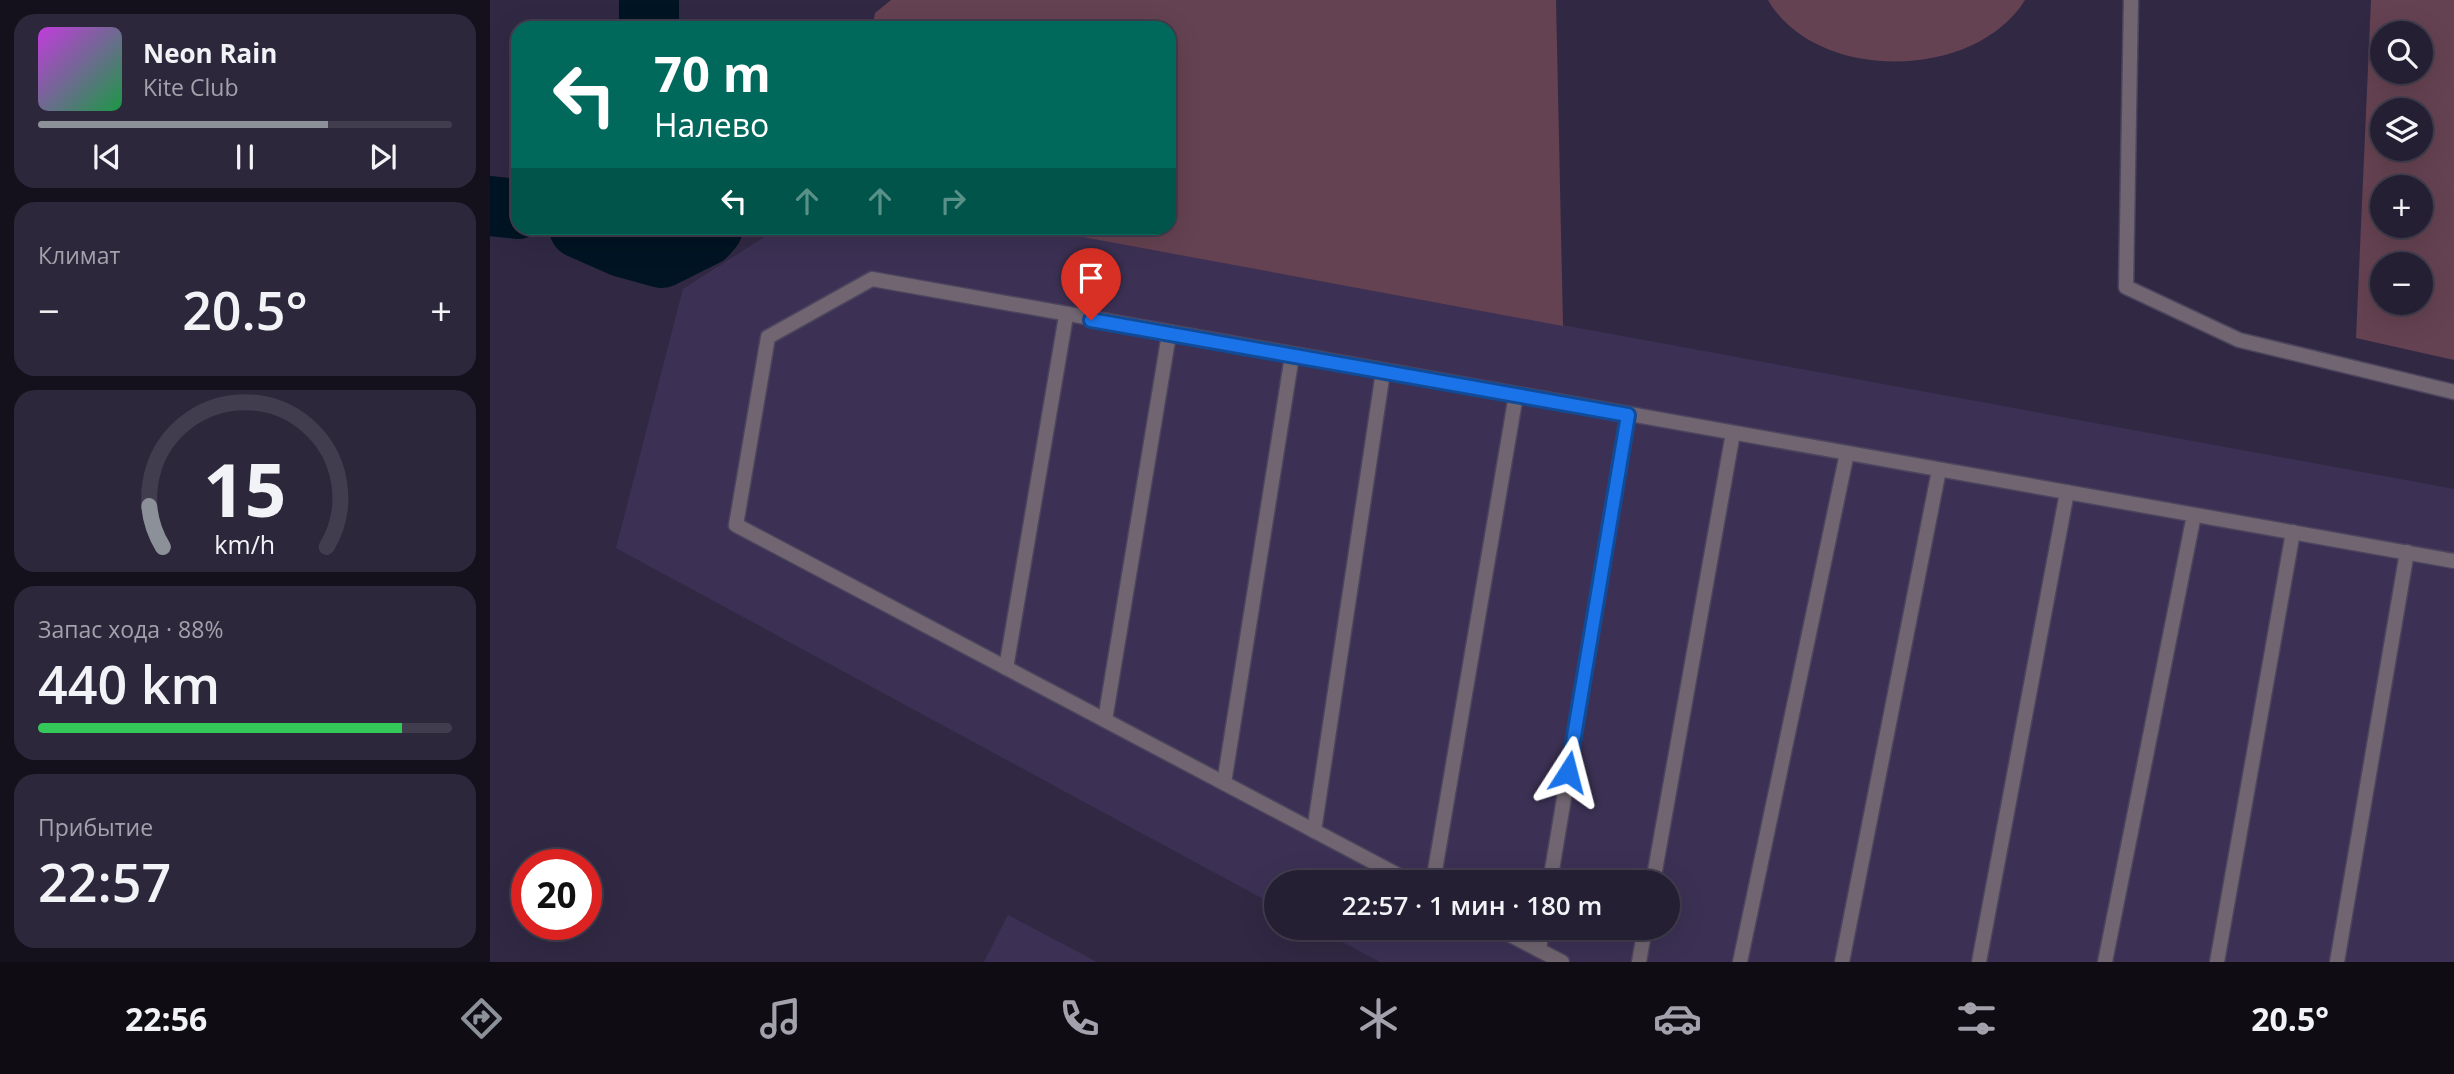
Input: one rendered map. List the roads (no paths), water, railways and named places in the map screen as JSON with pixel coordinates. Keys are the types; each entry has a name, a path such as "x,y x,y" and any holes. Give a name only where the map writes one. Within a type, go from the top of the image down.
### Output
{"lane":[{"path":"2131,0 2126,287 2239,340 2454,392"},
{"path":"1387,870 736,525 768,337 872,279 1066,316 2454,561"},
{"path":"1006,668 1066,316"},
{"path":"1105,720 1169,334"},
{"path":"1224,783 1292,356"},
{"path":"1314,831 1383,372"},
{"path":"1435,870 1516,395"},
{"path":"1552,870 1628,415"},
{"path":"1655,870 1733,433"},
{"path":"1740,962 1847,453"},
{"path":"1842,962 1939,470"},
{"path":"1979,962 2067,492"},
{"path":"2105,962 2194,515"},
{"path":"2217,962 2293,532"},
{"path":"2337,962 2407,552"},
{"path":"1520,940 1562,962"},
{"path":"1539,950 1540,940"},
{"path":"1639,962 1643,940"}],"waterway":[{"path":"649,0 649,21"},
{"path":"490,206 511,208"},
{"path":"595,235 622,247 662,258 707,235"}]}
